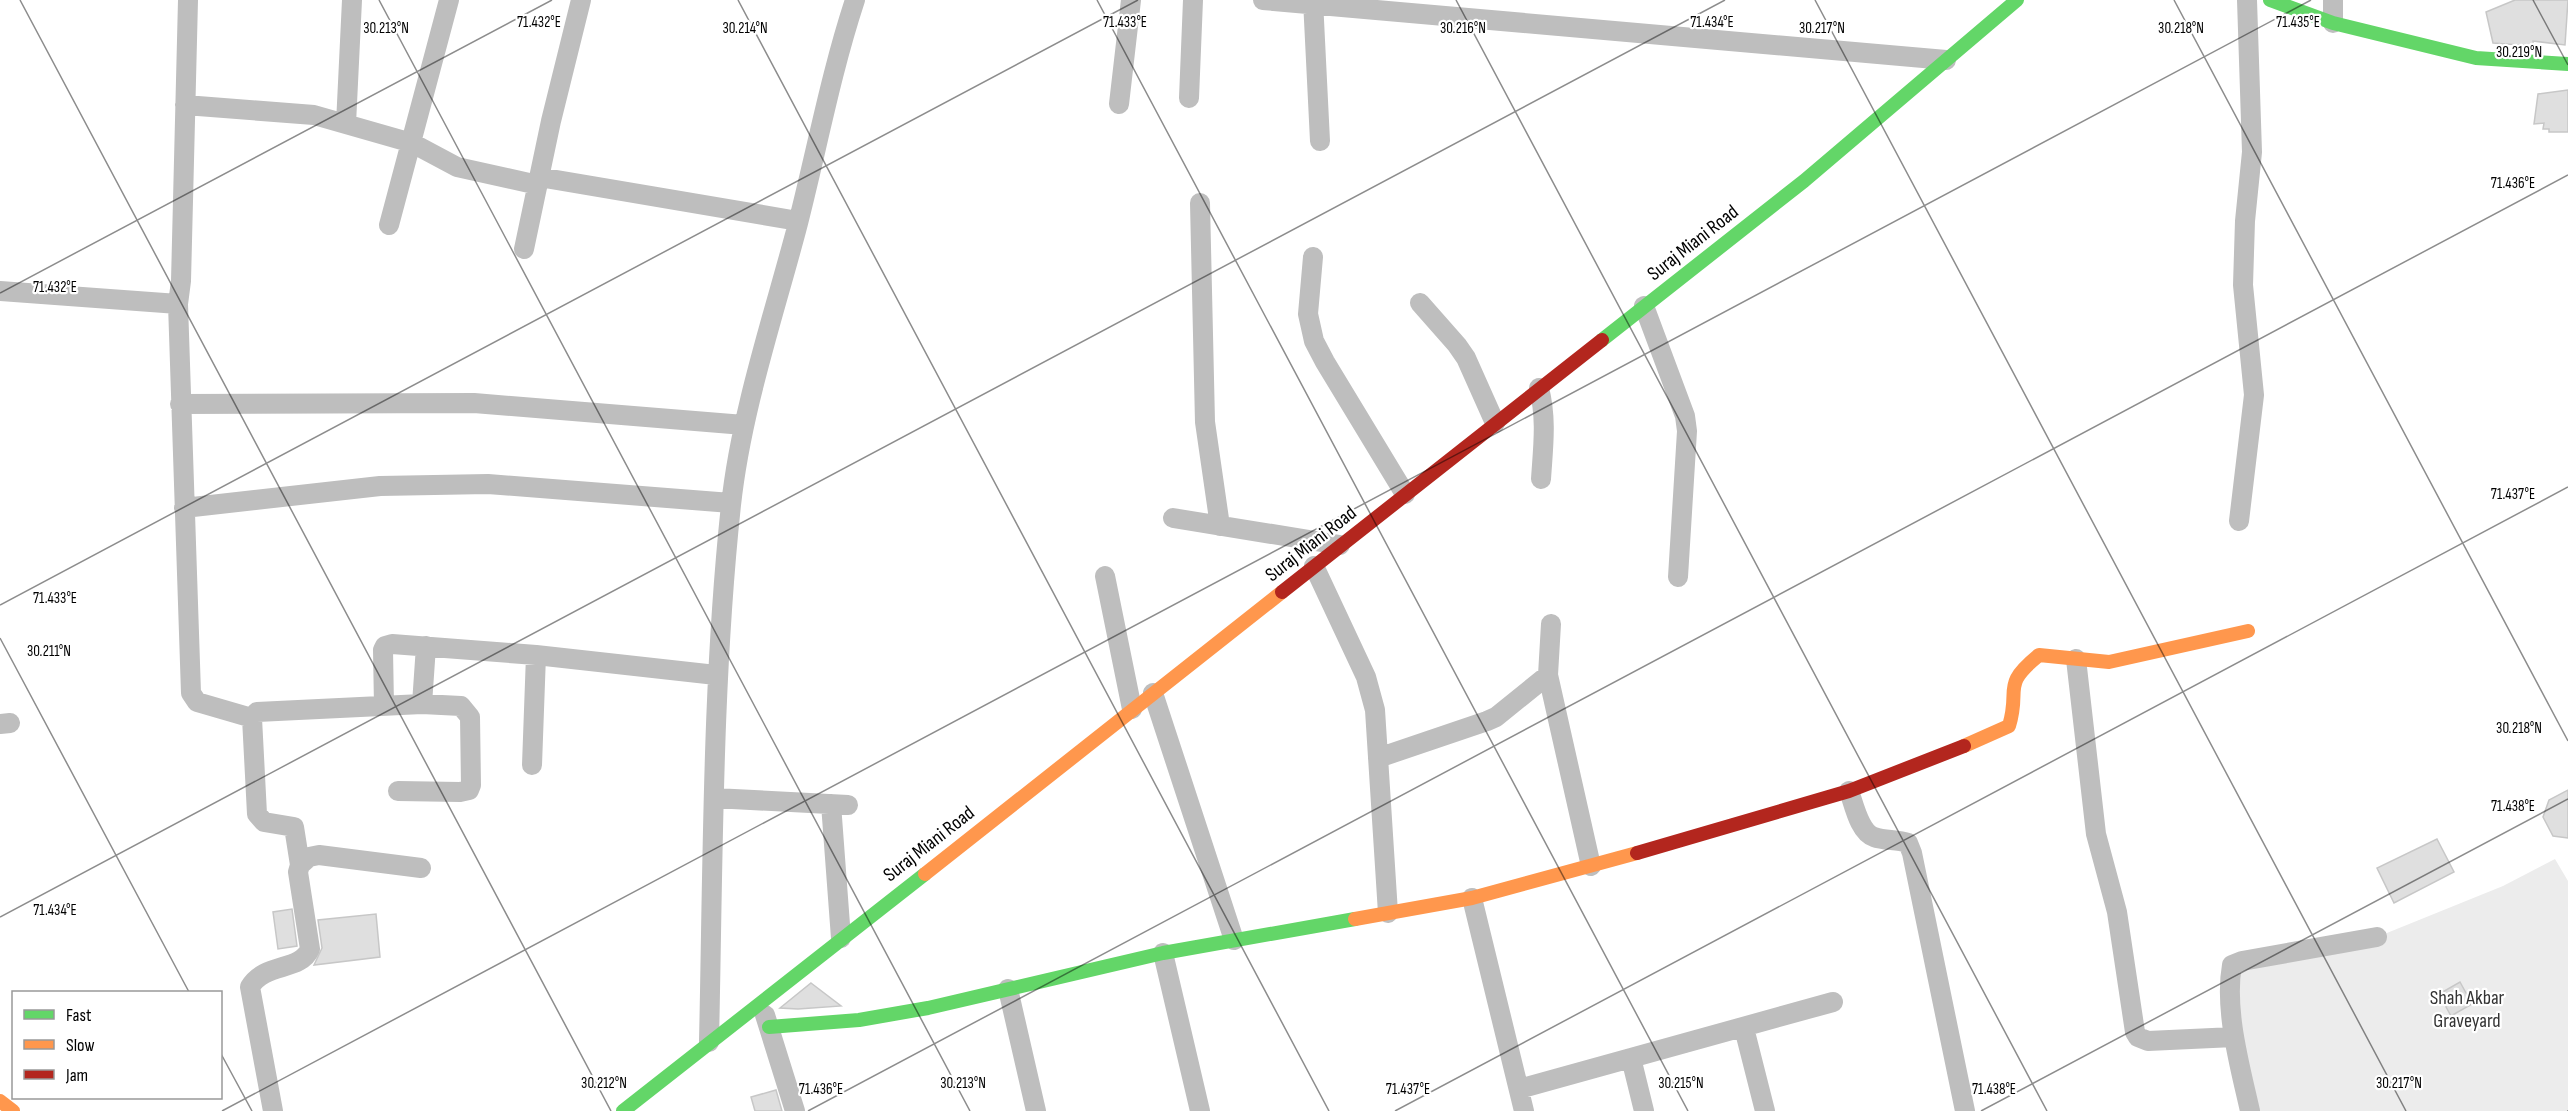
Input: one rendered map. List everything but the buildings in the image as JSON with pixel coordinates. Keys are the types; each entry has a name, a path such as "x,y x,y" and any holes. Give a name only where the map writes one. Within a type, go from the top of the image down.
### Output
{"street":[{"path":"188,0 181,281 178,304 191,693 197,702 252,718"},
{"path":"346,124 352,0"},
{"path":"389,225 449,0"},
{"path":"524,249 581,0"},
{"path":"710,1042 717,675 731,503 744,425 798,221 838,53 855,0"},
{"path":"1119,104 1131,0"},
{"path":"1189,98 1193,0"},
{"path":"1263,0 1946,60"},
{"name":"Suraj Miani Road","path":"623,1111 1804,181 2017,0"},
{"path":"2240,521 2254,395 2243,285 2245,221 2252,152 2247,0"},
{"path":"2270,0 2333,23 2476,58 2568,64"},
{"path":"2333,0 2333,23"},
{"path":"1313,3 1320,141"},
{"path":"185,105 314,115 412,143 439,155 451,165 538,181 798,221"},
{"path":"1200,203 1205,422 1220,526"},
{"path":"1313,257 1308,314 1314,341 1329,370 1405,494"},
{"path":"0,291 178,304"},
{"path":"1420,303 1466,358 1495,423"},
{"path":"1644,306 1685,416 1687,431 1678,577"},
{"path":"1539,388 1545,422 1541,479"},
{"path":"180,404 474,403 744,425"},
{"path":"184,508 381,486 452,485 500,485 731,503"},
{"path":"1173,518 1340,545"},
{"path":"1314,566 1366,677 1375,710 1388,913"},
{"path":"1105,576 1132,710"},
{"path":"1551,624 1548,675 1591,866"},
{"path":"769,1027 859,1020 928,1008 1163,953 1472,898 1849,791 1989,737 2009,726 2012,719 2015,679 2022,669 2039,656 2109,662 2248,631"},
{"path":"384,706 385,646 426,645 717,675"},
{"path":"422,704 426,645"},
{"path":"532,765 536,655"},
{"path":"2076,659 2096,834 2117,912 2135,1032 2138,1037 2148,1041 2234,1037"},
{"path":"1377,758 1496,717 1548,675"},
{"path":"1153,693 1234,940"},
{"path":"273,1111 250,987 262,973 302,960 310,949 298,872 300,865 294,827 264,822 257,814 252,718 257,712 422,704 461,706 470,717 471,785 468,790 460,792 398,791"},
{"path":"1849,791 1866,832 1874,837 1908,843 1912,853 1965,1111"},
{"path":"714,798 839,804 841,938"},
{"path":"300,865 309,856 319,855 421,868"},
{"path":"1472,898 1524,1111"},
{"path":"2250,1111 2234,1037 2229,980 2232,965 2242,961 2377,937"},
{"path":"1163,953 1200,1111"},
{"path":"1008,989 1036,1111"},
{"path":"760,1001 795,1111"},
{"path":"1519,1089 1833,1002"},
{"path":"1744,1028 1765,1111"},
{"path":"1631,1058 1644,1111"},
{"path":"0,1101 13,1111"}],"green space":[{"name":"Shah Akbar Graveyard","path":"2555,859 2568,881 2568,1111 2250,1111 2232,965 2377,937 2503,886"}],"traffic: fast":[{"path":"1602,340 1804,181 2017,0"},
{"path":"2270,0 2333,23 2476,58 2568,64"},
{"path":"623,1111 925,874"},
{"path":"769,1027 859,1020 928,1008 1163,953 1355,919"}],"traffic: slow":[{"path":"925,874 1282,592"},
{"path":"1964,746 2009,726 2016,681 2039,655 2109,662 2248,631"},
{"path":"1355,919 1472,898 1637,853"},
{"path":"0,1101 13,1111"}],"traffic: jam":[{"path":"1282,592 1602,340"},
{"path":"1637,853 1849,791 1964,746"}]}
